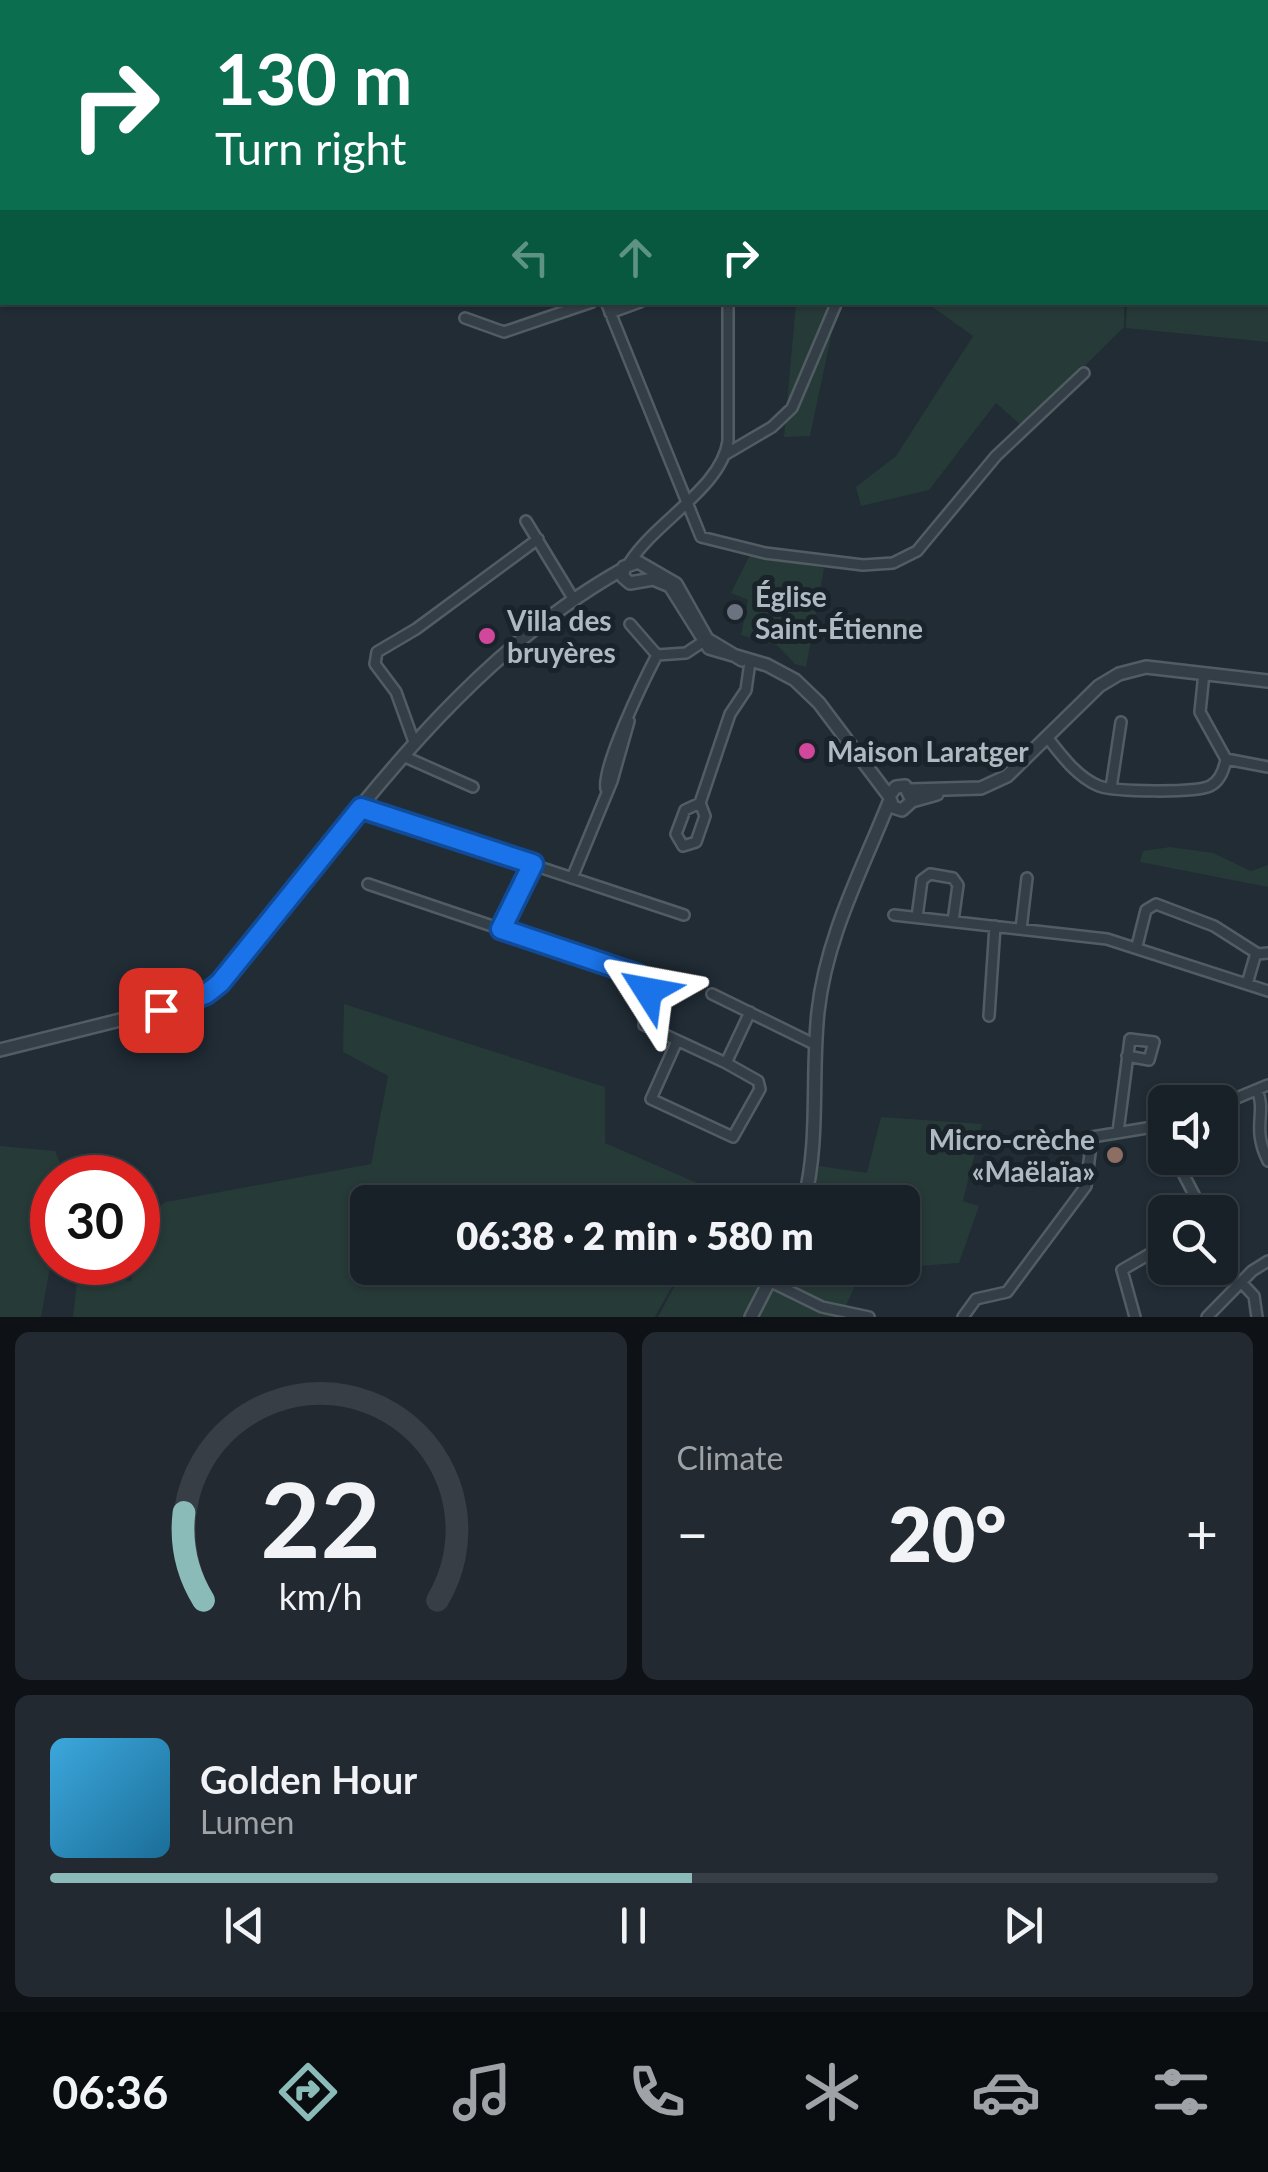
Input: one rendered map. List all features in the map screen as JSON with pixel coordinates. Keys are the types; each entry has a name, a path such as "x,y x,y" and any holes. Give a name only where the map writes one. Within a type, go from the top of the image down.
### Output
{"street":[{"path":"465,318 504,332 583,305"},
{"path":"634,570 638,548 720,467 726,454 728,305"},
{"path":"726,454 772,427 792,408 836,305"},
{"path":"608,308 701,538 714,544 863,565 893,562 916,550 996,456 1084,373"},
{"path":"526,520 574,600"},
{"path":"414,742 396,692 375,664 376,652 416,629 538,539"},
{"path":"0,1050 206,994 236,965 414,742 493,663 596,584 634,570 680,588 704,640 746,661 776,669 804,688 857,758 900,797"},
{"path":"630,624 657,655"},
{"path":"657,655 686,653 704,640"},
{"path":"572,878 606,788 604,779 657,655"},
{"path":"700,803 685,810 676,834 683,846 696,842 705,816 700,803 730,714 746,690 746,661"},
{"path":"807,1185 816,1130 816,1045 831,948 876,834 900,797 981,788 1007,776 1099,686 1119,674 1146,667 1268,680"},
{"path":"1046,737 1072,767 1097,786 1208,788 1220,778 1226,759 1200,712 1204,673"},
{"path":"1111,788 1121,722"},
{"path":"403,756 473,787"},
{"path":"1226,759 1268,767"},
{"path":"361,808 684,915"},
{"path":"501,929 533,864"},
{"path":"917,917 922,880 930,874 954,878 958,884 953,922"},
{"path":"1021,928 1027,878"},
{"path":"368,884 644,978 648,991 642,1021 758,1082 760,1090 733,1137 651,1099 677,1042"},
{"path":"1137,946 1146,910 1156,904 1214,926 1262,953 1247,984"},
{"path":"894,915 1021,928 1137,946 1268,991"},
{"path":"989,1016 989,968 995,926"},
{"path":"712,994 816,1045"},
{"path":"726,1063 750,1012"},
{"path":"1118,1132 1127,1056"},
{"path":"1238,1098 1268,1085"},
{"path":"1256,1090 1261,1100 1256,1133 1268,1160"},
{"path":"962,1317 976,1300 1007,1292 1086,1186 1092,1137 1148,1128"},
{"path":"1135,1317 1122,1270 1148,1255"},
{"path":"1208,1317 1240,1282 1268,1261"},
{"path":"1240,1282 1254,1296 1257,1317"},
{"path":"751,1317 767,1285"},
{"path":"777,1285 822,1308 868,1317"}],"green space":[{"path":"796,305 838,305 810,436 784,437"},
{"path":"930,305 1124,305 1124,327 1023,427 996,403 929,490 861,506 856,487 896,456 973,336"},
{"path":"1127,305 1268,305 1268,342 1126,328"},
{"path":"750,555 824,568 806,667 795,664 777,645 741,635 748,600 731,593"},
{"path":"1170,847 1213,853 1251,871 1268,865 1268,887 1140,862 1143,851"},
{"path":"344,1004 605,1087 605,1143 702,1185 350,1185 350,1285 673,1285 655,1317 73,1317 77,1285 160,1285 160,1206 166,1202 371,1164 388,1076 343,1052"},
{"path":"881,1117 982,1124 963,1201 979,1206 959,1263 920,1266 920,1185 814,1185 819,1166 867,1173"},
{"path":"0,1146 55,1151 57,1155 30,1155 30,1285 47,1285 41,1317 0,1317"},
{"path":"675,1285 758,1285 742,1317 658,1317"},
{"path":"769,1285 855,1285 841,1317 753,1317"}],"place":[{"name":"Église Saint-Étienne","path":"735,612"},
{"name":"Villa des bruyères","path":"487,636"},
{"name":"Maison Laratger","path":"807,751"},
{"name":"Micro-crèche «Maëlaïa»","path":"1115,1155"}],"route":[{"path":"161,1010 206,994 220,983 361,808 533,864 501,929 638,975 648,983 648,991"}]}
